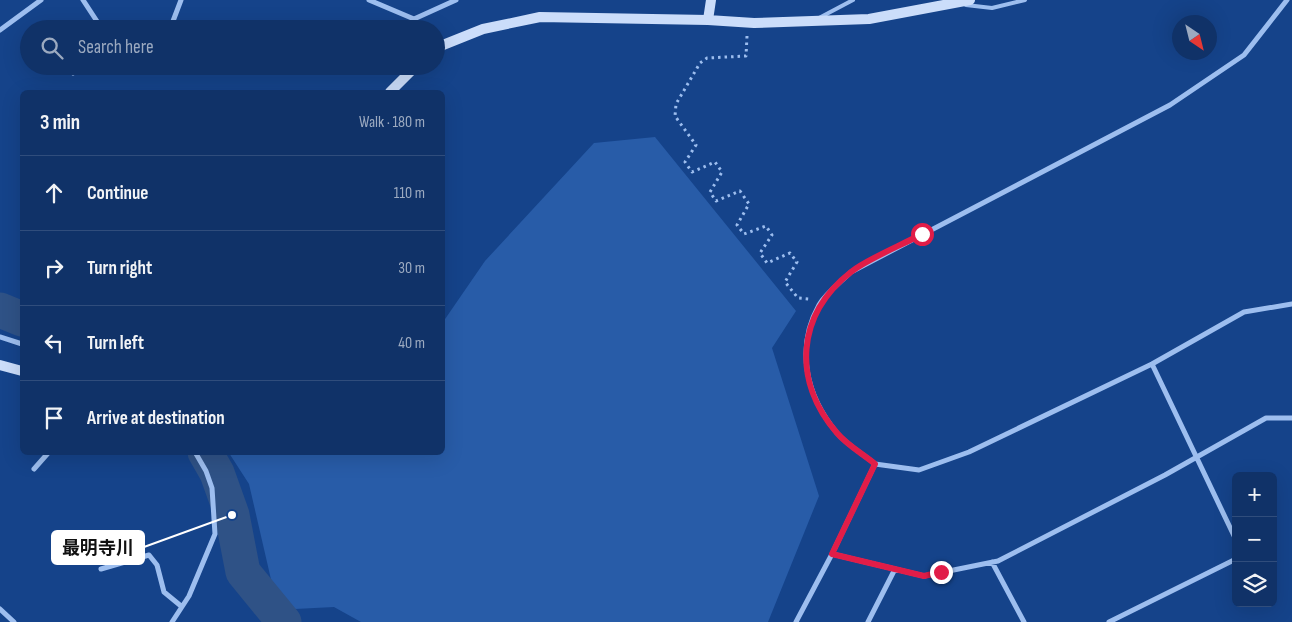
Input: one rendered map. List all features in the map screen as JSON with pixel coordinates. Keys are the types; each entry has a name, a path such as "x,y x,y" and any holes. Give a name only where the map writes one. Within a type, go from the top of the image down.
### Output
{"street":[{"path":"0,30 41,0"},
{"path":"83,0 96,20"},
{"path":"173,20 181,0"},
{"path":"369,0 414,19 456,0"},
{"path":"708,20 711,0"},
{"path":"445,43 483,29 540,17 754,22 869,19 959,4 970,0"},
{"path":"1287,0 1244,56 1170,105 851,272 820,304 806,339 805,368 817,406 838,434 875,464 919,470 969,452 1152,364 1244,312 1292,304"},
{"path":"392,90 407,75"},
{"path":"0,337 20,343"},
{"path":"1152,364 1232,532"},
{"path":"0,365 20,370"},
{"path":"832,554 924,576 992,562 1196,458 1266,418 1292,418"},
{"path":"34,469 47,455"},
{"path":"172,622 197,578 215,534 212,488 197,455"},
{"path":"796,622 832,554 875,464"},
{"path":"137,534 143,557"},
{"path":"101,569 149,555 157,565 164,592 181,606"},
{"path":"1109,622 1232,561"},
{"path":"992,562 1024,622"},
{"path":"868,622 896,569"},
{"path":"0,609 14,622"}],"lane":[{"path":"812,21 853,0"},
{"path":"959,4 992,8 1025,0"}],"path":[{"path":"747,36 746,56 707,58 700,63 676,104 675,116 696,145 685,162 692,172 715,162 722,172 710,192 716,201 740,191 749,204 737,225 744,234 766,226 772,235 760,253 767,263 790,253 797,262 785,282 798,298 814,299"}],"shaded area":[{"path":"655,137 796,311 772,348 819,496 768,622 361,622 334,607 295,609 276,601 249,484 230,455 445,455 445,319 485,261 594,143"}],"waterway":[{"path":"0,310 20,318"},
{"path":"207,455 217,473 232,515 243,572 284,622"}],"place":[{"name":"最明寺川","path":"232,515"}],"route":[{"path":"922,234 851,272 820,304 806,339 805,368 817,406 838,434 875,464 832,554 924,576 941,572"}]}
